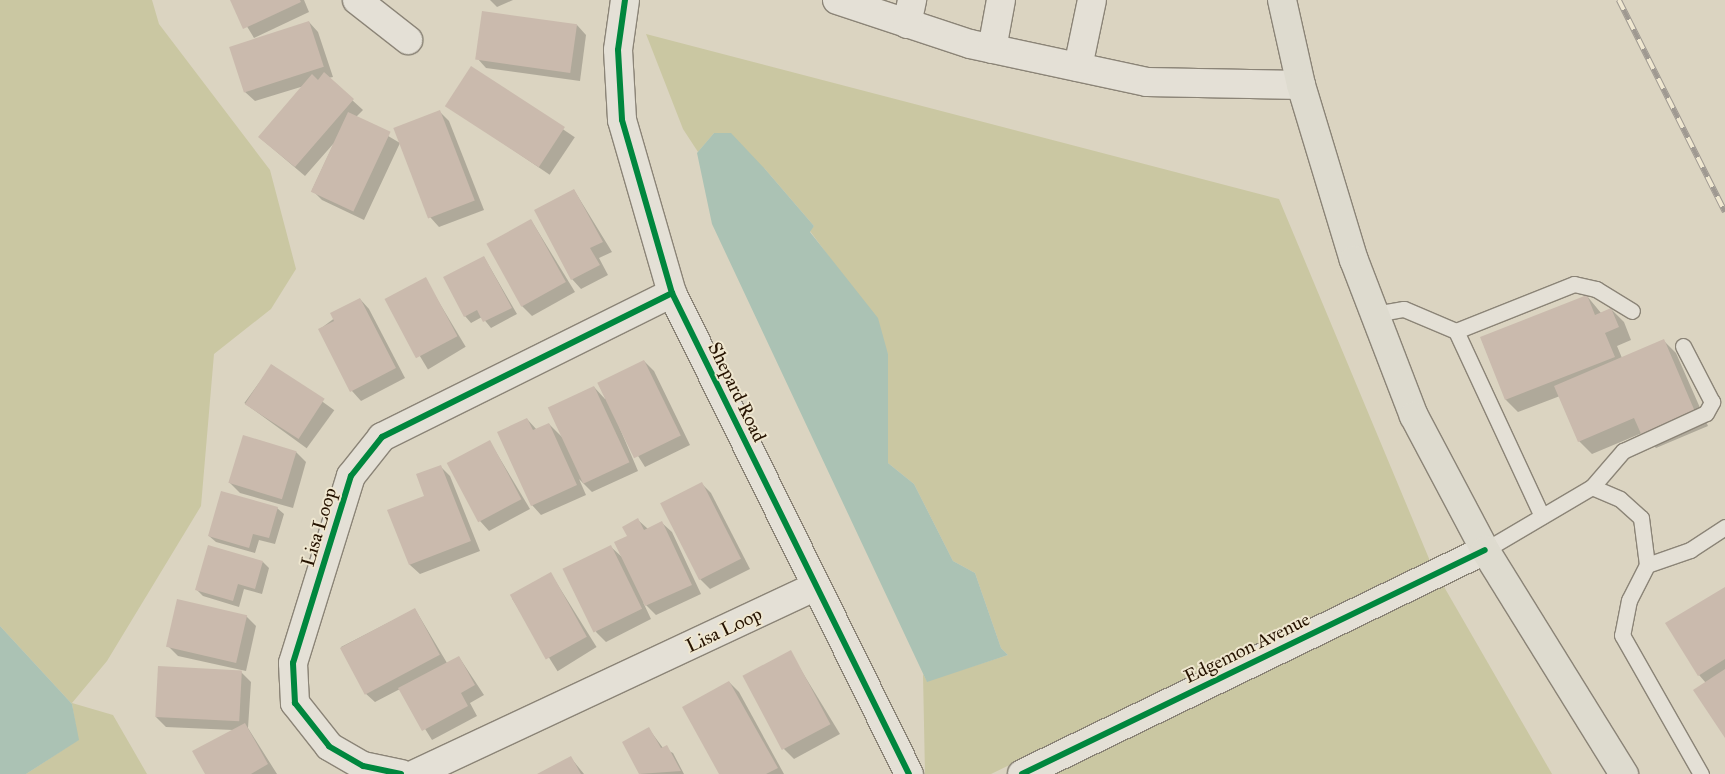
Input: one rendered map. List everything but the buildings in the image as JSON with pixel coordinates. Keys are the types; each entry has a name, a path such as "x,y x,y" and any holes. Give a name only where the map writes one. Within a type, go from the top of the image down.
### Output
{"main road":[{"path":"1282,0 1301,85 1374,314 1414,416 1485,550 1624,774"}],"street":[{"path":"357,0 408,40"},
{"name":"Shepard Road","path":"625,0 618,50 622,120 672,294 815,588 909,774"},
{"path":"836,0 910,12 992,49 1147,82 1301,85"},
{"path":"992,49 1001,0"},
{"path":"1078,67 1092,0"},
{"name":"Lisa Loop","path":"401,774 363,766 329,746 295,703 293,663 351,476 382,437 672,294"},
{"name":"Edgemon Avenue","path":"1022,774 1485,550"},
{"name":"Lisa Loop","path":"415,774 815,588"}],"lane":[{"path":"1456,332 1574,284 1596,289 1632,312"},
{"path":"1374,314 1404,309 1456,332 1542,516"},
{"path":"1485,550 1592,487 1623,451 1706,413 1712,402 1683,346"},
{"path":"1592,487 1620,499 1641,518 1648,565 1629,600 1622,635 1701,774"},
{"path":"1648,565 1690,550 1725,527"}],"shaded area":[{"path":"0,0 152,0 159,24 270,170 296,269 271,309 214,354 201,506 107,661 72,703 113,715 147,774 26,774 78,740 72,704 0,626"},
{"path":"646,34 1279,199 1430,561 991,774 925,774 923,674 927,681 1008,655 1001,648 975,573 953,561 914,484 888,463 888,354 838,269 810,231 814,226 765,169 714,133 698,152 683,129"},
{"path":"714,133 731,133 765,169 814,226 810,232 878,318 888,354 888,463 914,484 953,561 975,573 1001,648 1008,655 927,682 712,224 697,153"},
{"path":"1443,585 1552,774 1054,774"},
{"path":"0,626 72,704 79,740 26,774 0,774"}],"railway":[{"path":"1619,0 1725,212"}],"cycle path":[{"path":"625,0 618,50 622,120 672,293 909,774"},
{"path":"401,774 363,766 329,746 295,703 293,663 351,476 382,437 672,293"},
{"path":"1022,774 1485,550"}]}
